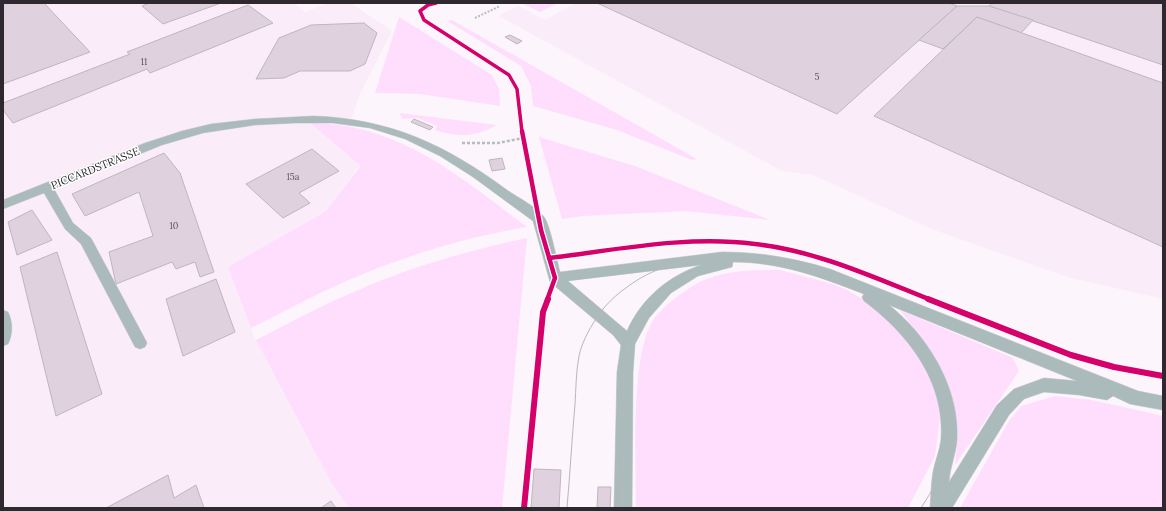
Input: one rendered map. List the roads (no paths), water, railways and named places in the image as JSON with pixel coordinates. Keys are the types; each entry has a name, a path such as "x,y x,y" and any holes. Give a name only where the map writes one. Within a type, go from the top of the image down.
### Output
{"lane":[{"name":"PICCARDSTRASSE","path":"3,205 157,143 187,133 255,122 304,118 331,118 366,123 411,137 445,154 470,170 539,219 555,278"},
{"path":"47,187 69,226 86,240 140,343"},
{"path":"555,278 722,257 765,259 806,267"},
{"path":"623,508 625,372 628,344 639,320 654,300 673,284 692,273 724,263 750,261 786,263 806,267 1138,399"},
{"path":"555,278 618,331 628,344"},
{"path":"843,281 871,298 897,319 917,342 938,379 947,407 949,438 947,453 942,470 939,508"},
{"path":"3,316 5,325 3,340"},
{"path":"942,508 1002,410 1019,394 1044,385 1079,388 1163,403"}],"tram line":[{"path":"567,508 578,362 580,352 591,327 600,313 610,302 639,279 664,267 677,263 719,257 747,257 777,261 806,268 835,278 861,292 886,309 907,330 925,354 939,382 949,427 945,462 936,482 921,508"},
{"path":"623,508 624,372 626,355 634,329 643,313 668,288 701,271 736,261"}]}
